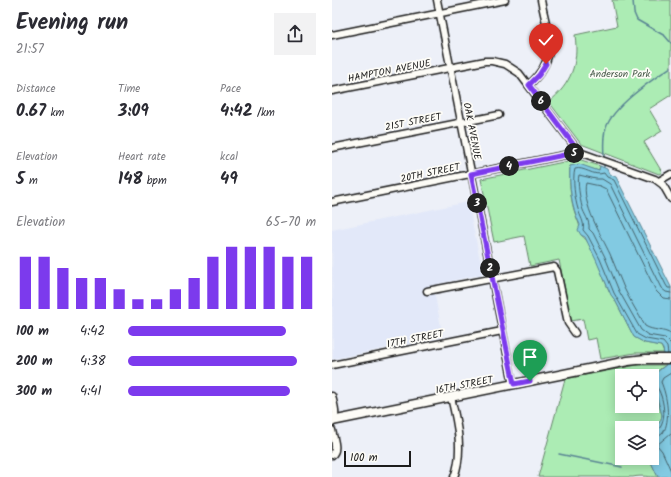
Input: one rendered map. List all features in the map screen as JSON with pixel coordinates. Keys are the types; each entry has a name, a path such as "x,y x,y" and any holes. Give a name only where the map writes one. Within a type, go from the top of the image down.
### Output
{"main road":[{"name":"16TH STREET","path":"333,422 628,360 671,359"}],"street":[{"name":"OAK AVENUE","path":"437,0 502,331 514,384"},
{"path":"332,35 506,0"},
{"path":"529,85 543,70 549,52 549,42 541,0"},
{"name":"HAMPTON AVENUE","path":"332,91 485,61 499,62 515,69 529,85 579,152"},
{"name":"21ST STREET","path":"332,148 499,115"},
{"path":"579,152 659,181 671,199"},
{"name":"20TH STREET","path":"332,202 579,152"},
{"path":"659,181 671,174"},
{"path":"427,291 551,267 557,270 568,323 575,333"},
{"name":"17TH STREET","path":"332,365 502,331"},
{"path":"332,396 336,414 333,422"},
{"path":"451,397 457,426 459,448 458,465 454,477"},
{"path":"332,430 336,450 332,455"}],"shaded area":[{"path":"468,202 483,274 433,285 443,337 333,359 332,230"}],"green space":[{"name":"Anderson Park","path":"612,0 671,0 671,95 649,109 662,131 644,142 662,172 659,174 581,144 549,102 563,88 572,72 576,55 575,35 617,26"},
{"path":"578,159 600,166 599,171 589,168 570,166 572,199 581,235 591,247 611,294 634,337 645,343 661,346 664,353 635,353 600,359 596,338 587,340 583,319 571,321 559,260 530,266 524,236 494,242 481,179"},
{"path":"637,365 666,365 659,370 659,369 616,369"},
{"path":"615,369 615,413 659,413 659,404 662,415 659,423 659,421 615,421 615,465 652,465 658,477 538,477 565,379"}],"water":[{"path":"579,164 599,171 600,166 607,169 609,174 616,177 671,287 671,477 658,477 652,465 659,465 659,423 662,415 659,404 659,370 666,365 663,349 661,346 645,343 634,337 611,295 585,237 581,235 578,230 580,225 570,189 570,166"}],"waterway":[{"path":"633,0 634,13 637,20 665,36 671,43"},
{"path":"604,159 604,136 606,128 616,111 634,94 671,67"},
{"path":"559,454 622,467"}],"route":[{"path":"530,381 514,384 471,174 579,152 529,85 539,75 546,64"}]}
